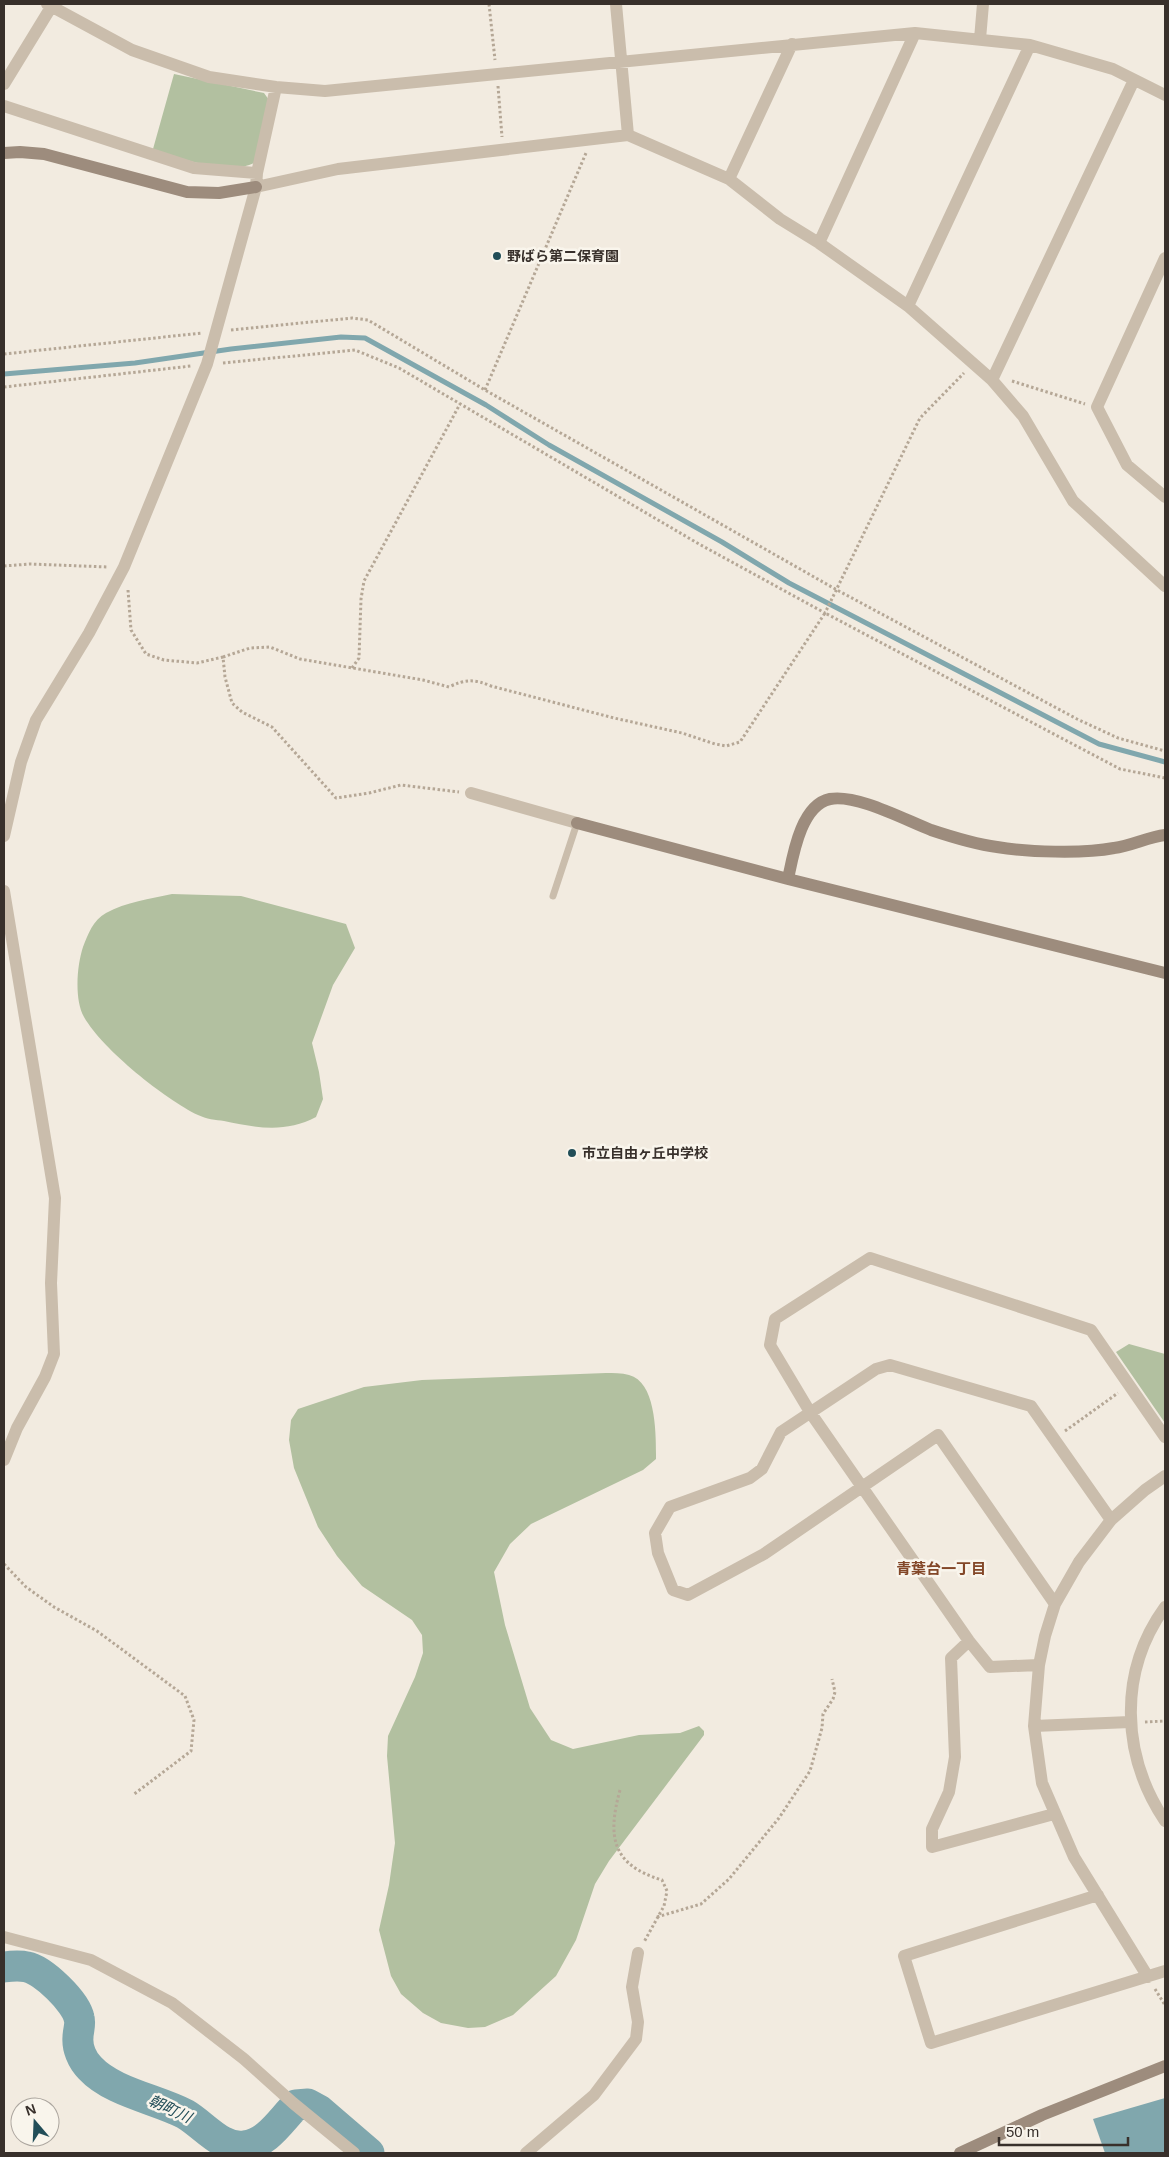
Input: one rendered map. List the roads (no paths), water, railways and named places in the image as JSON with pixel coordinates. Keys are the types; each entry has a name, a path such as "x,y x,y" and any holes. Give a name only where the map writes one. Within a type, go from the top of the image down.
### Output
{"street":[{"path":"616,4 628,135"},
{"path":"980,39 983,4"},
{"path":"4,84 50,5 132,50 208,77 276,87 325,91 915,33 1030,45 1113,70 1165,95"},
{"path":"819,242 915,33"},
{"path":"729,179 792,44"},
{"path":"908,306 1030,45"},
{"path":"992,380 1134,80"},
{"path":"4,836 21,762 36,720 89,633 124,567 208,364 256,187 257,173 276,87"},
{"path":"4,106 194,168 257,173"},
{"path":"4,153 44,154 188,192 219,193 338,169 628,135 729,179 780,218 819,242 908,306 992,380 1024,416 1072,501 1165,586"},
{"path":"1165,258 1096,407 1127,465 1165,497"},
{"path":"471,793 788,879 1165,974"},
{"path":"788,879 795,844 807,818 818,806 829,799 851,799 949,836 998,848 1100,851 1165,835"},
{"path":"4,891 55,1198 51,1283 54,1354 45,1377 17,1428 4,1460"},
{"path":"1039,1665 990,1667 969,1641 810,1412 770,1345 775,1319 870,1258 1091,1330 1165,1437"},
{"path":"1056,1604 938,1435 764,1554 688,1595 673,1590 658,1553 655,1533 670,1507 750,1478 762,1469 781,1432 876,1370 890,1365 1031,1406 1111,1520"},
{"path":"1148,1978 1074,1857 1054,1814 1042,1783 1034,1726 1039,1665 1045,1636 1056,1604 1079,1562 1111,1520 1145,1490 1165,1476"},
{"path":"1165,1607 1156,1620 1140,1652 1133,1688 1130,1722 1136,1756 1145,1782 1165,1821"},
{"path":"969,1641 951,1658 955,1757 949,1792 932,1829 932,1847 1054,1814"},
{"path":"1034,1726 1130,1722"},
{"path":"1098,1895 904,1956 931,2043 1148,1978 1165,1971"},
{"path":"4,1937 92,1960 172,2003 244,2059 293,2103 354,2153"},
{"path":"526,2153 594,2095 636,2039 638,2022 632,1987 638,1954"},
{"path":"960,2153 1042,2115 1165,2066"}],"lane":[{"path":"554,896 577,823"}],"water":[{"path":"1165,2098 1165,2153 1105,2153 1093,2119"}],"waterway":[{"path":"4,374 135,363 231,349 341,337 365,338 486,405 549,445 722,542 789,583 1099,744 1165,762"},
{"name":"朝町川","path":"4,1967 21,1966 34,1969 50,1980 72,2004 77,2011 80,2023 78,2045 82,2058 99,2076 122,2089 185,2114 220,2140 236,2146 244,2146 260,2141 296,2105 308,2104 319,2110 369,2153"}],"place":[{"name":"野ばら第二保育園","path":"497,256"},
{"name":"市立自由ヶ丘中学校","path":"572,1153"}],"district":[{"name":"青葉台一丁目","path":"941,1569"}]}
